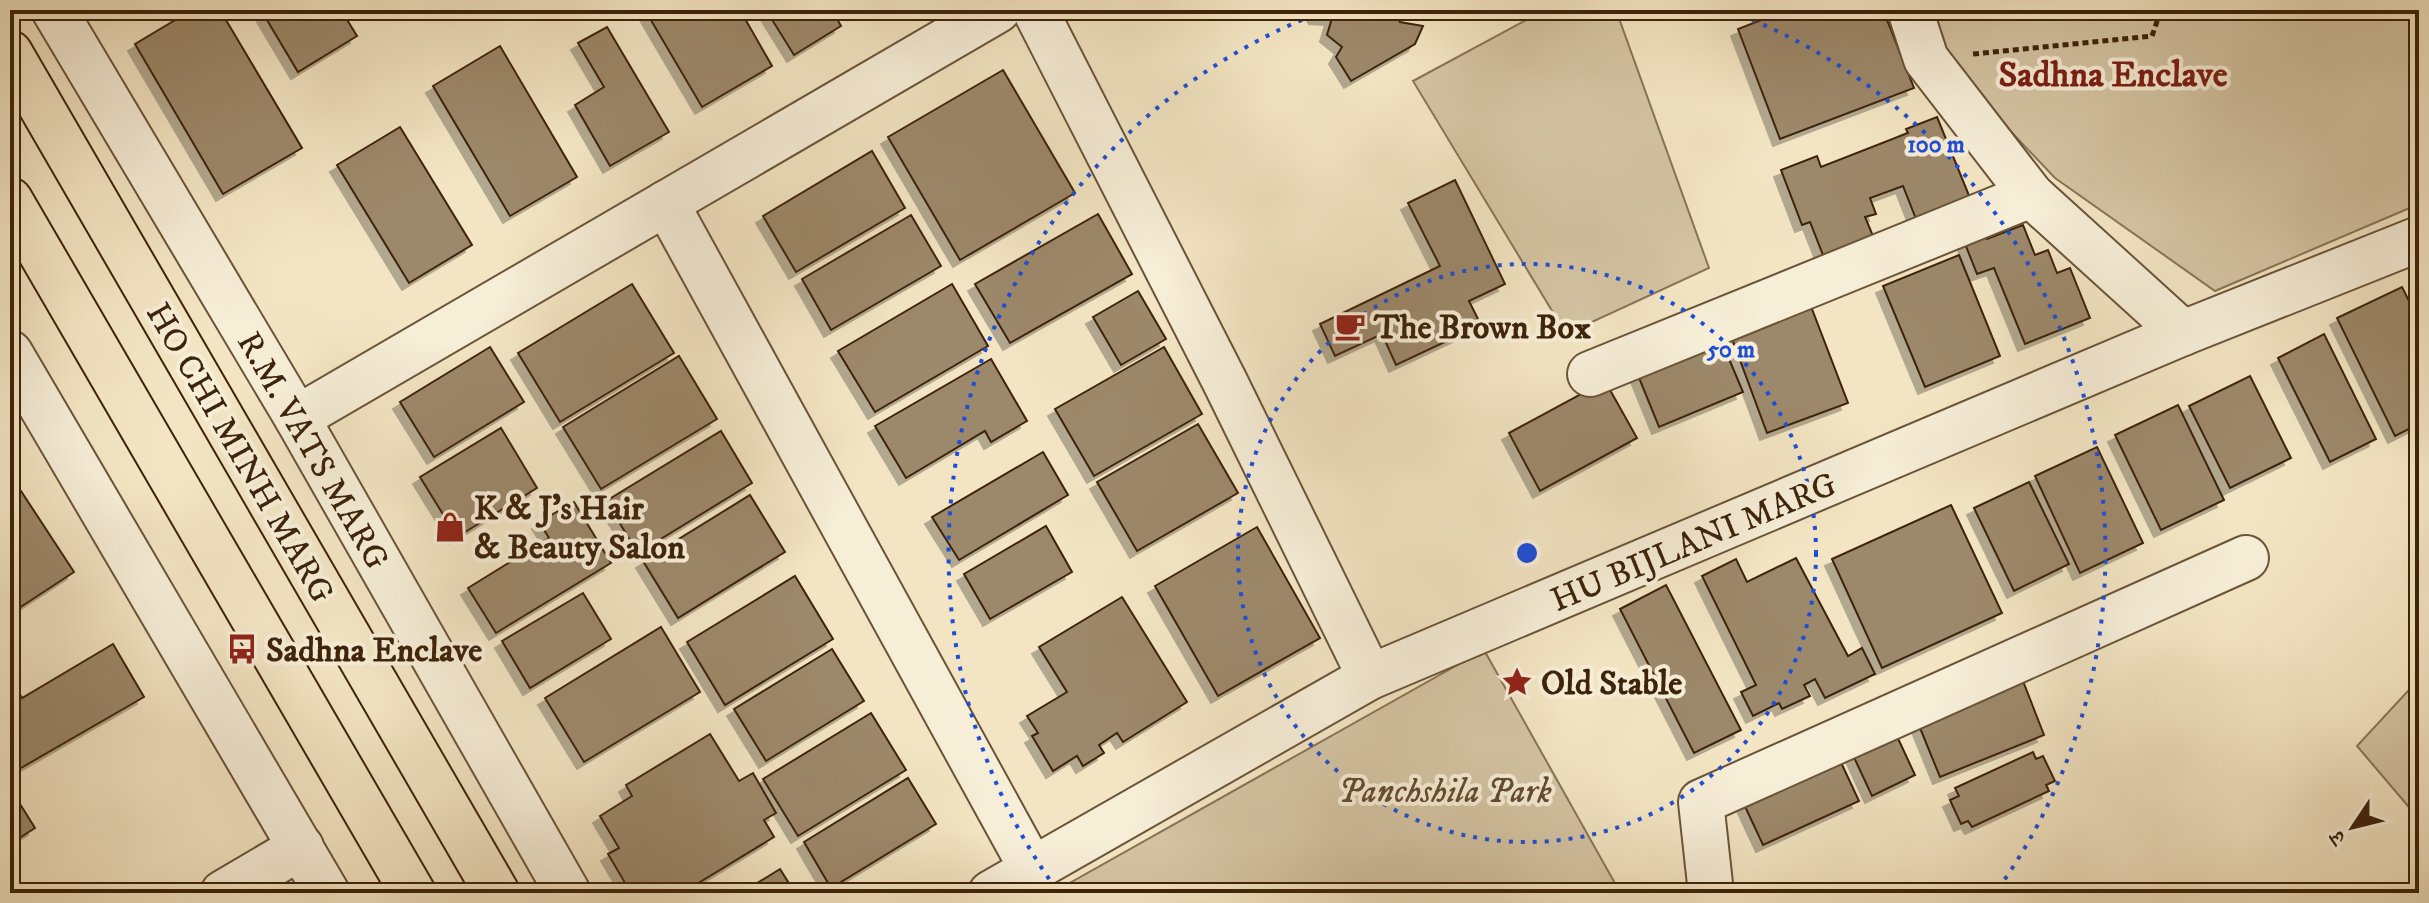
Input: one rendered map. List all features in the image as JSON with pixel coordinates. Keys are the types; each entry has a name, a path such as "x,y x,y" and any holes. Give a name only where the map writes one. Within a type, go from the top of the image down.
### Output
{"main road":[{"name":"HO CHI MINH MARG","path":"10,53 497,893"},
{"path":"10,200 413,893"}],"street":[{"name":"R.M. VATS MARG","path":"54,10 297,418 568,893"},
{"path":"297,418 998,10"},
{"path":"1035,10 1225,382 1370,677"},
{"path":"1910,10 1926,59 2031,195 2183,333"},
{"path":"1590,374 2031,195"},
{"path":"666,203 1032,869"},
{"name":"HU BIJLANI MARG","path":"991,893 1370,677 2183,333 2419,239"},
{"path":"10,353 327,893"},
{"path":"1711,893 1701,802 2246,558"},
{"path":"223,893 301,847"}],"path":[{"path":"1926,59 2152,36 2161,10"}],"green space":[{"path":"1545,10 1616,10 1709,268 1566,334 1413,81"},
{"path":"1936,10 2419,10 2419,204 2215,291 2055,178 1940,57"},
{"name":"Panchshila Park","path":"1484,650 1616,885 1601,893 1052,893"},
{"path":"2419,679 2419,819 2357,746"}],"building":[{"path":"192,10 220,10 302,148 223,194 135,44"},
{"path":"261,10 341,10 357,36 298,72"},
{"path":"645,10 740,10 772,66 702,107"},
{"path":"766,10 832,10 841,26 794,55"},
{"path":"1312,10 1394,10 1400,22 1423,26 1415,44 1351,81 1336,57 1342,47 1327,35 1332,18 1316,17"},
{"path":"1787,10 1883,10 1914,88 1780,139 1738,29"},
{"path":"607,27 669,132 610,166 575,105 604,87 578,43"},
{"path":"500,46 577,177 510,216 433,86"},
{"path":"1003,70 1075,193 960,260 888,137"},
{"path":"1937,117 1970,198 1916,219 1903,186 1870,198 1876,214 1865,217 1873,236 1823,255 1810,222 1802,225 1781,170 1817,156 1821,167 1908,133 1906,129"},
{"path":"400,127 472,245 409,283 337,165"},
{"path":"872,151 905,208 796,272 763,216"},
{"path":"1455,180 1505,284 1469,301 1481,325 1396,365 1382,334 1335,356 1320,324 1440,266 1408,203"},
{"path":"1098,214 1132,274 1010,343 975,284"},
{"path":"911,215 941,266 831,330 802,279"},
{"path":"1981,223 1987,239 2023,225 2035,255 2048,250 2057,273 2070,268 2090,318 2025,344 1994,268 1977,274 1960,231"},
{"path":"1959,255 2000,356 1925,387 1883,286"},
{"path":"632,284 674,353 560,422 518,353"},
{"path":"952,284 988,346 875,412 838,351"},
{"path":"2402,287 2419,321 2419,424 2395,436 2337,318"},
{"path":"1138,291 1166,339 1121,365 1093,317"},
{"path":"1807,296 1848,403 1767,433 1727,325"},
{"path":"1716,328 1743,392 1659,427 1633,363"},
{"path":"2324,334 2376,439 2330,462 2278,358"},
{"path":"490,347 524,402 434,457 400,402"},
{"path":"1164,347 1202,414 1094,476 1055,409"},
{"path":"679,356 717,419 601,489 563,427"},
{"path":"991,359 1027,421 991,442 985,431 906,478 875,426"},
{"path":"2250,376 2291,458 2230,488 2189,406"},
{"path":"1605,381 1637,438 1540,491 1509,433"},
{"path":"2178,405 2224,500 2161,530 2115,435"},
{"path":"1198,424 1238,493 1137,551 1097,482"},
{"path":"501,428 537,488 457,537 420,477"},
{"path":"721,431 752,483 638,553 606,501"},
{"path":"2097,447 2143,543 2080,573 2035,476"},
{"path":"1043,452 1068,495 959,560 932,517"},
{"path":"2029,482 2069,564 2014,591 1974,508"},
{"path":"21,491 74,572 10,614 10,498"},
{"path":"750,495 785,552 678,618 643,561"},
{"path":"574,502 611,563 496,633 468,588 549,538 539,522"},
{"path":"1951,505 2002,613 1882,668 1832,559"},
{"path":"1046,526 1072,572 990,619 964,574"},
{"path":"1257,527 1320,638 1218,696 1155,586"},
{"path":"1796,558 1848,656 1862,648 1875,674 1825,698 1815,679 1804,685 1810,696 1782,709 1779,703 1753,716 1741,692 1756,685 1702,576 1736,559 1747,582"},
{"path":"795,576 833,639 725,705 687,642"},
{"path":"1666,585 1741,730 1694,753 1620,609"},
{"path":"583,593 611,639 530,688 502,641"},
{"path":"1122,597 1187,702 1123,742 1117,733 1099,745 1104,753 1083,766 1077,756 1053,771 1032,736 1038,733 1027,716 1067,692 1039,647"},
{"path":"661,627 700,692 584,762 545,698"},
{"path":"113,644 144,697 14,772 10,765 10,677 22,698"},
{"path":"832,649 864,701 766,761 734,709"},
{"path":"2023,681 2044,735 1940,777 1918,723"},
{"path":"871,713 906,770 798,836 763,779"},
{"path":"1895,732 1915,775 1872,796 1852,753"},
{"path":"710,734 739,781 753,773 776,813 764,820 774,837 682,893 631,893 608,854 619,848 600,816 632,796 626,785"},
{"path":"2033,752 2036,759 2043,756 2055,781 2046,785 2049,791 1972,827 1968,821 1961,824 1950,800 1959,796 1955,788"},
{"path":"1838,756 1859,801 1763,845 1742,800"},
{"path":"908,778 936,824 831,888 804,842"},
{"path":"10,788 35,828 10,844"},
{"path":"780,869 795,893 741,893"}],"place":[{"name":"The Brown Box","path":"1350,326"},
{"name":"K & J's Hair & Beauty Salon","path":"450,527"},
{"name":"Sadhna Enclave","path":"242,649"},
{"name":"Old Stable","path":"1517,682"}],"district":[{"name":"Sadhna Enclave","path":"2113,73"}]}
